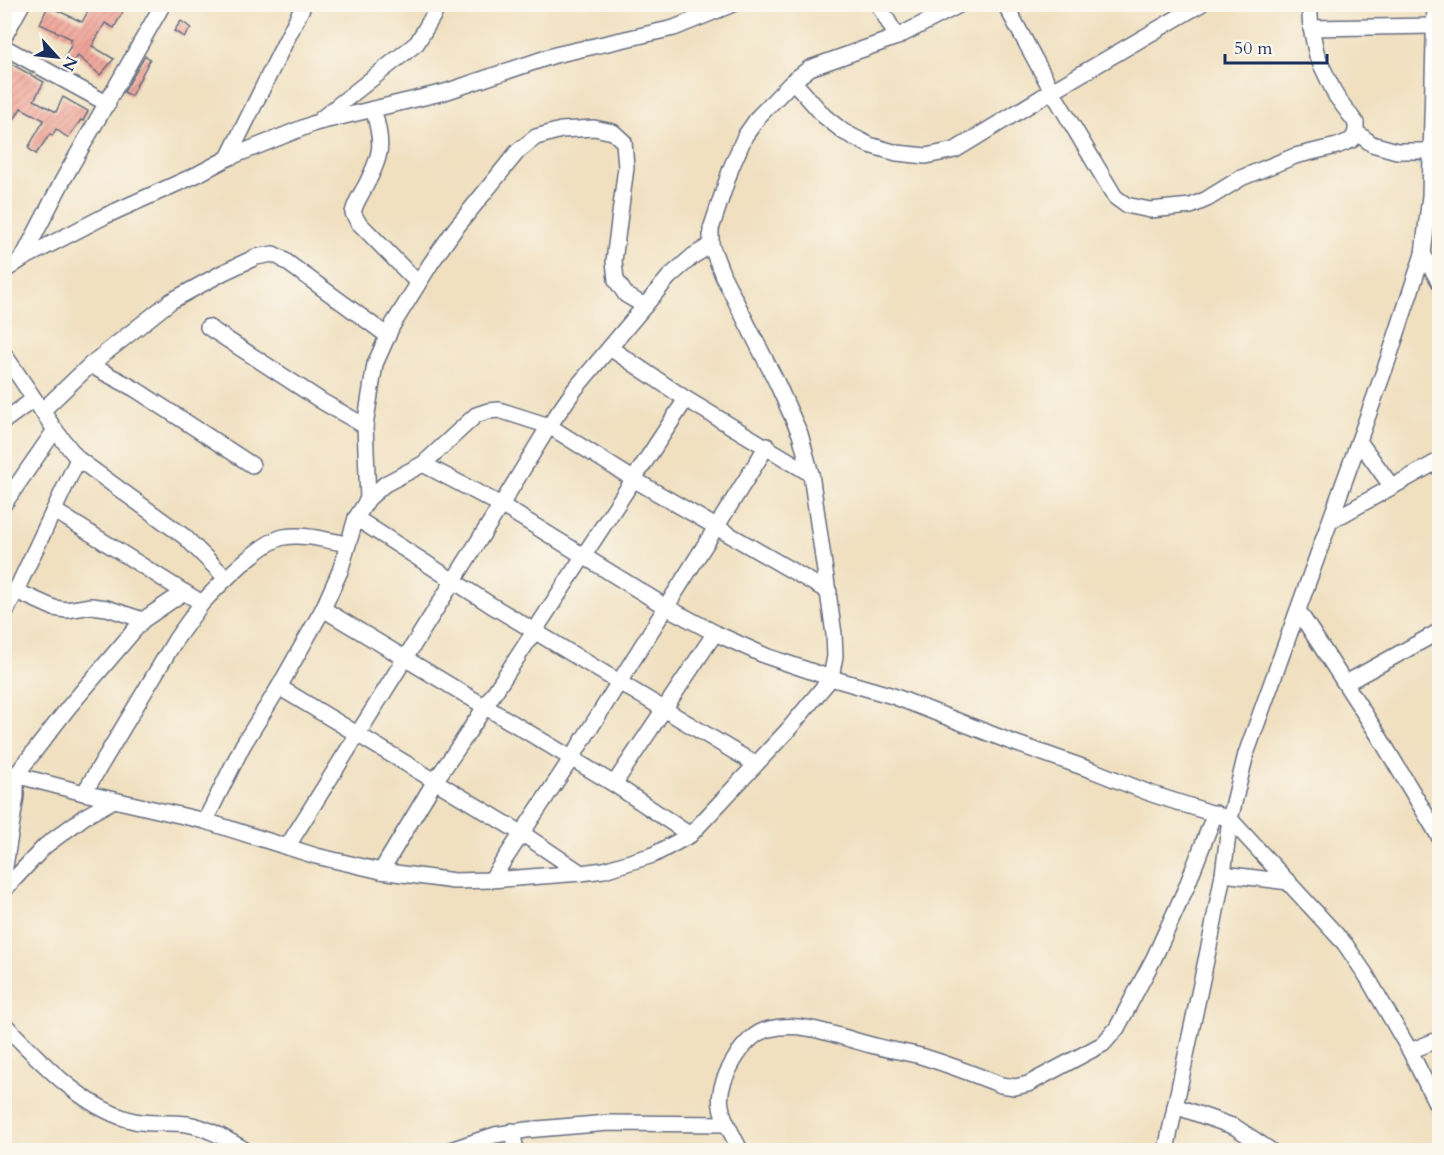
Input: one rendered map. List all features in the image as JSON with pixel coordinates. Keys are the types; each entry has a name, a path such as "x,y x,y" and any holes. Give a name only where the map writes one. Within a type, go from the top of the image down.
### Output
{"street":[{"path":"4,37 22,4"},
{"path":"22,259 63,180 163,4"},
{"path":"228,158 304,4"},
{"path":"315,123 417,43 441,4"},
{"path":"4,271 22,259 105,216 228,158 315,123 445,92 555,55 674,28 733,4"},
{"path":"878,4 897,37"},
{"path":"10,773 205,821 287,847 381,871 454,880 490,880 604,870 653,855 690,835 794,723 831,678 835,656 829,592 811,474 800,434 723,276 711,245 711,229 718,205 745,136 759,116 793,81 810,68 897,37 961,4"},
{"path":"1005,4 1052,91 1115,197 1126,205 1150,210 1191,206 1241,178 1295,156 1352,140 1356,132 1356,123 1336,96 1317,57 1309,4"},
{"path":"1166,1150 1204,975 1223,874 1230,819 1246,754 1299,612 1422,254 1435,195 1431,173 1431,153 1435,4"},
{"path":"793,81 824,116 844,132 897,153 926,156 955,150 1151,35 1191,7"},
{"path":"1311,28 1434,26"},
{"path":"4,47 108,104"},
{"path":"373,109 381,144 378,162 355,204 353,213 358,222 418,283"},
{"path":"368,499 365,426 375,364 418,283 455,229 519,151 536,137 561,130 594,128 614,132 624,142 626,167 614,261 616,280 626,295 645,306"},
{"path":"1356,132 1372,144 1397,151 1431,153"},
{"path":"287,847 549,426 575,388 669,277 693,256 711,245"},
{"path":"4,421 38,405 171,301 250,260 273,254 388,336"},
{"path":"1422,254 1440,283"},
{"path":"208,327 323,402 365,426"},
{"path":"610,348 687,399 811,474"},
{"path":"4,354 55,430 78,459 185,537 226,578"},
{"path":"90,365 135,389 252,465"},
{"path":"381,871 435,781 687,399"},
{"path":"205,821 243,745 323,609 340,571 356,518 368,499 385,484 423,464 476,415 499,410 549,426 633,479 829,592"},
{"path":"4,504 55,430"},
{"path":"1359,441 1392,487"},
{"path":"490,880 523,834 571,759 767,446"},
{"path":"4,616 78,459"},
{"path":"1331,521 1440,460"},
{"path":"423,464 501,506 666,607 766,656 893,696 1152,794 1230,819 1346,944 1410,1051 1440,1111"},
{"path":"55,511 202,603"},
{"path":"356,518 534,631 620,680 755,764"},
{"path":"84,793 176,639 202,603 226,578 267,545 285,537 348,544"},
{"path":"16,591 54,608 67,610 91,606 107,608 142,620"},
{"path":"10,773 142,620 184,592"},
{"path":"323,609 614,784 690,835"},
{"path":"1299,612 1346,683 1440,838"},
{"path":"1346,683 1440,631"},
{"path":"614,784 715,633"},
{"path":"279,687 523,834 580,873"},
{"path":"4,873 15,806 10,773"},
{"path":"4,890 45,846 84,817 114,800"},
{"path":"740,1150 719,1106 721,1090 728,1070 741,1049 752,1037 767,1029 794,1026 828,1032 899,1053 921,1056 1001,1085 1015,1087 1028,1084 1103,1044 1117,1028 1154,958 1186,888 1215,813"},
{"path":"1223,874 1289,882"},
{"path":"4,1024 93,1105 129,1120 148,1124 186,1124 202,1128 245,1150"},
{"path":"1410,1051 1440,1038"},
{"path":"1175,1106 1235,1127 1270,1150"},
{"path":"450,1150 512,1131 608,1123 727,1124"},
{"path":"512,1131 516,1150"}],"building":[{"path":"92,4 127,4 114,28 105,23 92,46 114,59 100,75 78,56 74,62 65,56 72,44 70,42 72,39 40,24 48,6 82,22"},
{"path":"181,21 191,28 184,37 174,31"},
{"path":"145,56 150,59 131,96 124,92"},
{"path":"4,60 44,82 34,100 56,112 63,97 88,111 83,121 81,120 68,138 56,129 36,154 28,148 44,120 21,108 15,118 4,112 4,88 10,77 4,73"}],"waterway":[{"path":"1383,159 1427,163"}]}
